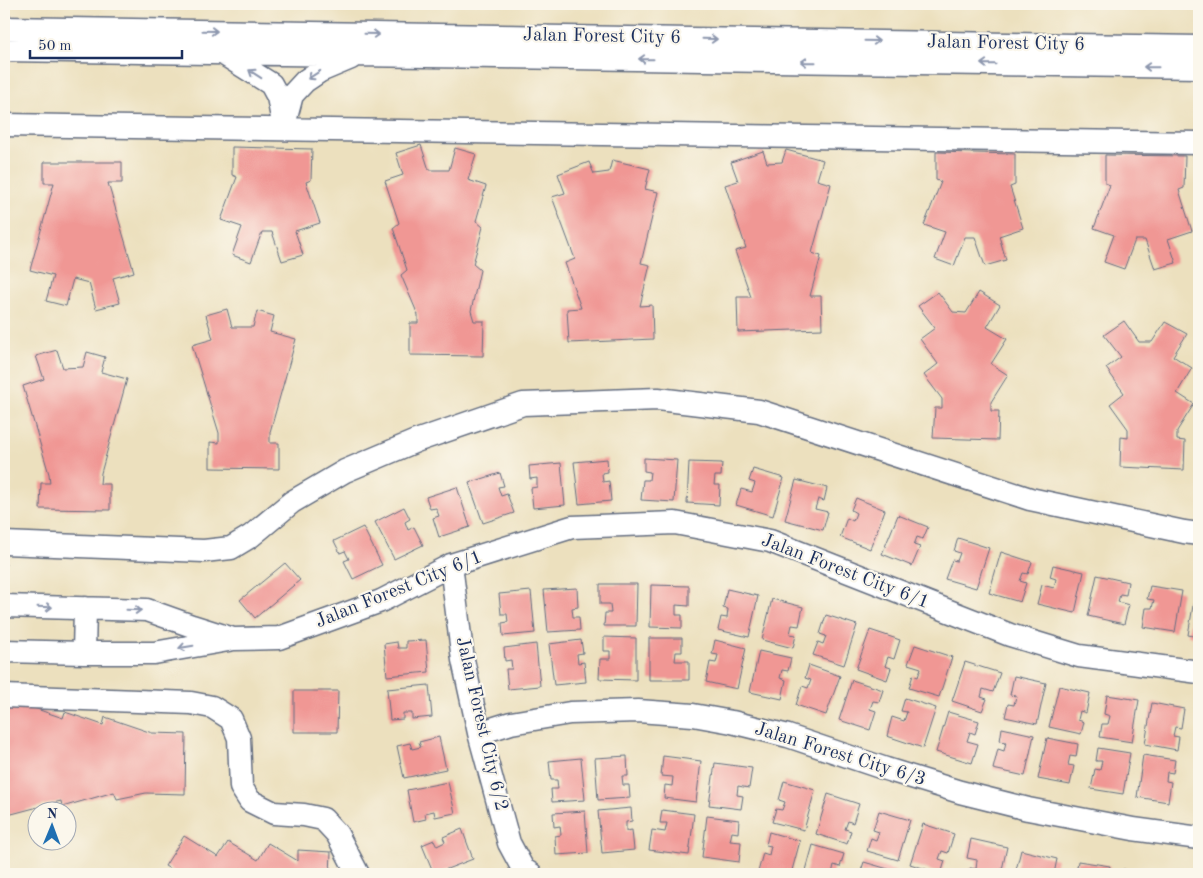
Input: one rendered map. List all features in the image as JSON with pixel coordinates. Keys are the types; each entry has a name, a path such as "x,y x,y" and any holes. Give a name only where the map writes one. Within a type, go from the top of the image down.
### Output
{"street":[{"name":"Jalan Forest City 6","path":"4,28 1199,47"},
{"name":"Jalan Forest City 6","path":"4,50 1199,67"},
{"path":"222,53 271,84 278,97 284,129"},
{"path":"284,129 292,95 305,81 320,71 358,55"},
{"path":"4,125 1199,143"},
{"path":"5,543 204,550 230,548 251,536 292,502 345,471 416,441 487,416 523,404 658,399 759,411 1030,499 1199,534"},
{"name":"Jalan Forest City 6/1","path":"4,651 154,653 234,639 279,638 381,601 452,565 572,527 675,523 770,541 1010,635 1079,656 1199,672"},
{"name":"Jalan Forest City 6/2","path":"452,565 463,660 479,734 509,843 523,869 531,874"},
{"name":"Jalan Forest City 6/1","path":"4,606 147,610 234,639"},
{"path":"84,653 85,608"},
{"path":"4,696 191,703 212,707 231,719 239,738 241,787 250,801 274,813 304,815 322,820 338,834 358,874"},
{"name":"Jalan Forest City 6/3","path":"479,734 511,723 570,713 638,711 693,715 732,722 788,736 886,770 960,792 1028,809 1115,826 1199,838"}],"path":[{"path":"4,606 5,543"}],"building":[{"path":"421,145 429,170 449,170 455,148 476,154 468,180 486,186 476,221 483,227 473,264 480,270 471,311 474,321 484,321 483,356 410,355 410,323 418,323 418,315 401,275 407,270 393,228 399,223 385,181 403,175 396,153"},
{"path":"232,147 312,149 311,180 306,182 320,223 295,231 303,255 282,261 272,232 262,232 251,262 232,255 242,227 221,220 237,177 232,175"},
{"path":"786,150 823,160 817,180 831,184 812,253 821,256 810,296 821,296 822,329 738,332 737,297 751,297 735,251 746,248 725,185 738,181 731,162 763,151 767,163 782,162"},
{"path":"936,152 1015,154 1015,185 1010,187 1023,228 999,236 1006,260 985,266 975,237 965,237 954,266 935,259 945,232 924,225 941,182 936,180"},
{"path":"1105,155 1185,156 1184,188 1179,190 1192,231 1168,239 1176,263 1155,269 1145,240 1135,240 1124,269 1104,262 1114,235 1094,228 1110,185 1105,183"},
{"path":"612,160 650,169 645,189 658,192 641,263 650,265 640,306 652,305 653,339 569,343 567,309 581,308 565,263 575,259 552,197 565,193 558,174 589,162 594,174 609,172"},
{"path":"44,162 122,162 122,183 108,183 134,272 113,278 120,303 96,309 89,283 73,279 66,306 46,301 53,276 30,270 54,183 44,183"},
{"path":"938,292 953,312 966,313 979,292 1000,305 987,327 1007,339 991,364 1008,375 991,402 991,411 999,411 998,440 933,438 935,408 942,408 942,399 924,375 938,364 920,339 935,328 918,306"},
{"path":"227,309 232,327 253,327 257,311 274,316 270,332 296,339 270,432 270,443 279,443 279,469 210,468 210,442 219,443 219,433 192,345 213,339 206,315"},
{"path":"1124,321 1139,342 1152,342 1165,322 1187,334 1173,356 1192,368 1177,393 1194,404 1177,431 1177,440 1185,441 1184,470 1120,467 1121,437 1128,438 1128,429 1110,404 1124,393 1106,368 1121,357 1104,335"},
{"path":"57,350 63,368 83,367 87,352 105,357 101,372 127,379 101,473 100,484 110,484 110,510 40,509 41,483 50,483 49,474 23,386 44,379 36,356"},
{"path":"644,458 677,460 674,502 641,500 643,480 649,480 650,472 644,471"},
{"path":"607,459 608,472 602,473 603,482 609,481 611,501 579,504 574,462"},
{"path":"689,462 722,463 721,476 715,476 714,485 720,485 719,505 687,503"},
{"path":"561,463 565,505 533,508 531,488 537,487 537,478 530,479 529,466"},
{"path":"753,469 784,478 773,516 736,505 741,489 752,492 755,483 749,481"},
{"path":"500,473 504,486 498,487 501,496 507,494 514,513 483,523 469,483"},
{"path":"796,480 827,488 824,501 818,499 815,509 828,512 823,530 785,520"},
{"path":"457,487 470,527 439,537 433,518 439,516 436,508 430,509 426,497"},
{"path":"856,498 885,510 870,549 840,537 847,518 853,521 856,513 851,510"},
{"path":"404,507 410,519 405,522 408,530 414,527 423,545 394,559 375,522"},
{"path":"898,515 928,527 923,539 917,537 914,545 920,547 912,566 882,554"},
{"path":"363,527 382,565 353,579 344,561 349,559 345,551 340,553 334,541"},
{"path":"958,538 989,548 976,588 945,579 952,560 957,561 960,553 954,551"},
{"path":"1001,552 1032,562 1028,574 1023,573 1020,581 1026,583 1020,602 989,593"},
{"path":"285,563 300,580 255,618 240,600"},
{"path":"1053,565 1084,572 1075,613 1037,604 1042,585 1054,588 1056,579 1050,577"},
{"path":"1097,575 1128,582 1126,595 1120,594 1118,602 1129,605 1124,624 1088,616"},
{"path":"600,584 637,584 636,626 604,626 605,613 611,613 610,604 600,604"},
{"path":"651,585 689,586 689,606 676,605 676,615 682,615 682,628 650,627"},
{"path":"1150,586 1182,591 1175,632 1143,627 1146,608 1152,608 1154,600 1147,599"},
{"path":"577,588 578,607 572,608 573,617 579,617 580,630 548,632 544,590"},
{"path":"727,589 758,596 749,637 718,630 721,617 727,618 728,609 723,608"},
{"path":"531,591 535,633 503,636 502,623 508,622 507,614 501,614 499,594"},
{"path":"1195,594 1199,594 1199,637 1188,635"},
{"path":"772,599 803,607 799,626 792,625 790,634 796,635 793,648 762,640"},
{"path":"826,615 857,625 844,665 813,655 818,642 823,644 826,636 820,634"},
{"path":"870,630 900,640 894,659 888,657 885,666 891,668 887,680 856,669"},
{"path":"604,637 636,638 636,680 599,679 600,659 610,659 610,651 604,651"},
{"path":"649,638 682,638 682,652 676,652 675,661 689,661 689,680 649,680"},
{"path":"426,640 429,672 387,676 384,644 397,642 398,648 406,648 406,641"},
{"path":"581,640 583,653 577,654 578,663 584,662 586,682 554,685 549,644"},
{"path":"715,640 746,648 737,689 706,682 710,662 716,663 718,655 712,654"},
{"path":"536,644 540,686 508,689 506,669 512,669 511,660 505,661 504,648"},
{"path":"915,645 952,657 939,697 909,688 913,675 918,677 921,668 908,664"},
{"path":"759,651 791,658 788,671 782,670 780,678 786,680 782,699 750,692"},
{"path":"965,662 1000,673 993,692 983,689 981,697 987,699 982,711 952,701"},
{"path":"809,665 840,676 826,715 796,705 802,686 808,688 811,680 805,678"},
{"path":"1014,676 1046,683 1037,724 1005,717 1008,704 1014,705 1016,696 1010,695"},
{"path":"852,680 883,690 879,702 873,701 870,709 876,711 870,730 839,720"},
{"path":"429,685 432,717 412,719 412,713 403,713 403,719 390,720 387,689"},
{"path":"1059,686 1090,693 1086,713 1080,711 1078,720 1084,722 1081,734 1049,727"},
{"path":"294,691 338,691 337,732 294,732"},
{"path":"1107,695 1139,700 1132,742 1100,737 1102,724 1108,724 1110,716 1104,714"},
{"path":"905,698 936,708 923,748 887,736 892,717 904,721 907,712 901,711"},
{"path":"7,699 63,718 65,712 103,725 105,717 152,733 186,734 185,794 146,793 117,799 114,792 78,802 78,800 28,800 28,810 4,816 4,710"},
{"path":"1152,703 1184,709 1181,728 1175,727 1173,736 1179,737 1177,750 1145,744"},
{"path":"948,712 979,721 975,734 970,732 967,741 978,744 972,763 936,752"},
{"path":"1002,728 1034,735 1025,776 993,769 998,749 1004,751 1006,742 1000,741"},
{"path":"439,737 446,769 404,778 397,746 410,743 412,749 421,747 419,742"},
{"path":"1047,738 1078,744 1076,757 1070,756 1068,765 1074,766 1070,785 1038,779"},
{"path":"1098,748 1130,753 1123,794 1091,789 1095,769 1100,770 1102,761 1096,761"},
{"path":"1143,755 1175,760 1173,773 1167,772 1166,781 1171,782 1168,802 1137,797"},
{"path":"627,756 628,776 622,776 623,785 629,785 630,798 598,800 595,758"},
{"path":"663,756 701,761 696,802 664,798 665,785 672,786 673,777 661,776"},
{"path":"581,758 585,800 552,802 551,789 558,789 557,780 551,780 549,761"},
{"path":"715,763 752,768 749,788 738,786 737,795 743,796 741,809 709,805"},
{"path":"784,781 815,790 804,830 772,822 776,809 782,810 785,802 779,800"},
{"path":"448,782 455,813 435,817 434,811 425,813 426,819 413,822 407,790"},
{"path":"828,794 859,804 853,823 848,821 845,829 851,831 847,844 816,834"},
{"path":"631,808 632,821 626,822 626,831 632,830 634,850 602,853 598,811"},
{"path":"662,810 694,814 689,855 649,850 652,830 665,832 667,823 660,823"},
{"path":"585,811 588,853 556,855 555,836 561,835 560,826 554,827 553,813"},
{"path":"879,811 910,820 898,860 867,851 871,838 876,840 879,832 873,830"},
{"path":"707,816 739,820 738,833 732,832 730,841 741,842 739,862 702,857"},
{"path":"923,824 954,834 948,853 942,851 939,859 945,861 941,874 910,864"},
{"path":"462,829 473,859 434,874 422,845 434,840 437,846 445,842 443,837"},
{"path":"769,832 800,841 791,874 764,874 758,872 763,853 769,855 771,846 766,845"},
{"path":"184,836 218,857 228,842 258,860 268,843 298,861 298,850 331,852 330,874 179,874 165,866"},
{"path":"971,839 1007,847 1001,874 968,874 970,868 976,869 977,860 967,858"},
{"path":"813,845 844,854 840,867 834,865 832,874 805,874"},
{"path":"1021,850 1057,859 1054,874 1015,874"},
{"path":"1078,861 1110,866 1108,874 1076,874"},
{"path":"864,862 895,871 894,874 860,874"},
{"path":"1123,869 1147,873 1147,874 1122,874"}]}
